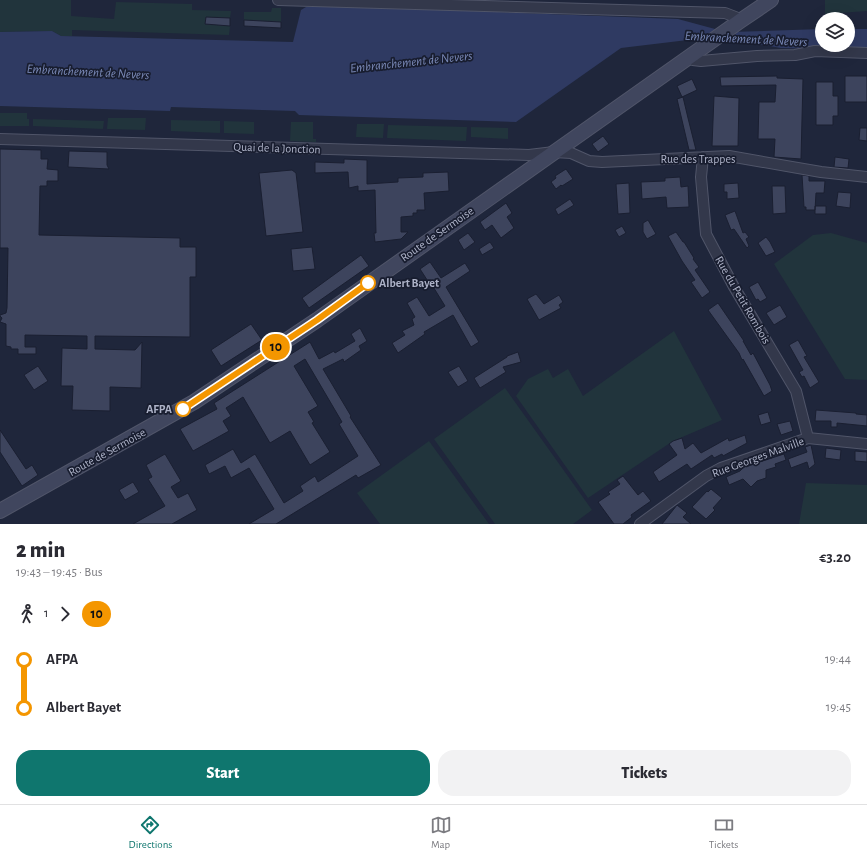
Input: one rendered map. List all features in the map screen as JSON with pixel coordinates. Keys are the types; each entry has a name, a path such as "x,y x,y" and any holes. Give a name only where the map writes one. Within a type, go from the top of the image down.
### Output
{"main road":[{"path":"735,24 771,0"},
{"name":"Route de Sermoise","path":"0,511 194,402 317,320 735,24"}],"street":[{"path":"278,0 726,13 738,18 735,24"},
{"path":"689,57 693,60 701,61 757,56 795,55 815,52 867,53"},
{"name":"Quai de la Jonction","path":"0,139 529,155 554,152"},
{"name":"Rue des Trappes","path":"554,152 571,153 589,161 602,162 729,156 821,172 867,178"},
{"name":"Rue du Petit Rombois","path":"703,157 702,177 706,234 734,287 796,391 808,438"},
{"name":"Rue Georges Malville","path":"640,524 706,476 721,468 808,438 867,444"}],"shaded area":[{"path":"0,0 71,0 71,16 114,19 116,2 192,4 192,10 231,11 230,18 206,17 205,24 230,26 229,35 72,30 72,36 61,36 52,31 0,32"},
{"path":"825,0 867,0 867,11 825,12"},
{"path":"272,8 281,8 281,22 244,20 244,12 271,12"},
{"path":"0,113 27,113 29,126 0,126"},
{"path":"108,118 146,118 145,130 107,129"},
{"path":"33,119 104,121 103,129 33,126"},
{"path":"171,120 220,121 220,133 171,131"},
{"path":"224,121 254,122 254,134 224,133"},
{"path":"291,122 313,122 313,139 316,139 316,142 290,141"},
{"path":"357,124 384,124 383,138 356,137"},
{"path":"388,125 467,127 466,141 387,138"},
{"path":"471,127 508,128 508,139 471,137"},
{"path":"831,233 867,243 867,380 845,379 774,264 813,235"},
{"path":"674,331 722,420 673,441 588,498 516,396 528,379 548,369 553,378 568,369 583,396"},
{"path":"505,388 592,510 573,524 495,524 434,439"},
{"path":"429,441 489,524 380,524 357,493"},
{"path":"806,483 867,485 867,524 799,524"}],"water":[{"name":"Embranchement de Nevers","path":"306,7 368,7 678,19 731,32 815,29 815,49 781,48 723,38 696,39 621,48 516,122 299,115 295,111 171,107 170,111 0,106 0,32 52,31 61,36 293,42 301,10"},
{"path":"855,29 867,29 867,50 855,50"}],"building":[{"path":"206,17 230,18 230,26 205,24"},
{"path":"244,20 281,22 281,28 244,26"},
{"path":"777,76 777,78 803,79 801,159 774,157 775,139 758,139 759,102 775,102 776,85 721,86 720,77"},
{"path":"845,76 867,76 867,102 845,102"},
{"path":"692,79 697,90 682,97 677,86"},
{"path":"816,82 833,82 833,96 838,96 838,116 833,116 833,125 816,125"},
{"path":"714,96 739,98 738,146 712,146"},
{"path":"683,97 696,150 689,150 677,99"},
{"path":"860,128 867,128 867,141 859,140"},
{"path":"603,136 609,144 598,152 592,144"},
{"path":"0,149 41,150 41,159 48,159 47,169 58,170 58,181 47,181 47,186 40,186 39,235 180,238 180,247 196,247 196,277 190,277 190,337 95,336 95,349 135,350 142,342 141,388 110,387 110,411 72,410 73,386 61,386 62,348 87,349 87,336 25,335 25,347 36,347 36,354 18,354 18,349 11,349 11,347 6,346 6,324 0,322 2,318 0,315 6,313 7,308 8,248 0,248"},
{"path":"69,151 107,152 107,165 109,169 68,167"},
{"path":"835,157 849,159 848,168 834,167"},
{"path":"344,159 367,160 367,184 398,182 398,178 423,177 423,173 448,172 449,191 424,193 425,210 417,210 417,213 413,213 413,216 401,217 401,232 408,232 401,239 375,242 375,190 358,191 358,186 349,188 348,172 315,173 315,162 344,163"},
{"path":"566,169 573,179 556,189 551,182 556,178 555,176"},
{"path":"292,170 296,173 303,232 266,236 259,173"},
{"path":"802,175 809,176 809,181 825,181 824,193 816,193 815,210 806,210 806,207 804,207"},
{"path":"680,177 681,187 688,186 689,207 667,208 666,197 642,199 641,182 665,181 665,178"},
{"path":"629,183 630,213 618,214 616,184"},
{"path":"738,183 739,198 727,199 727,192 724,192 724,184"},
{"path":"772,186 785,186 786,213 773,214"},
{"path":"838,192 851,193 850,208 836,206"},
{"path":"570,199 574,205 558,215 555,209"},
{"path":"506,203 512,213 507,217 514,228 501,238 492,225 485,230 480,222"},
{"path":"815,206 826,206 826,214 815,214"},
{"path":"735,211 743,233 745,232 749,237 746,239 749,246 747,248 734,229 731,230 725,215"},
{"path":"648,220 656,234 647,239 643,232 643,223"},
{"path":"622,226 626,233 619,237 615,230"},
{"path":"676,232 694,258 693,259 699,267 695,270 710,292 702,298 691,282 695,280 668,236"},
{"path":"468,233 475,242 464,250 458,240"},
{"path":"766,237 775,252 766,256 758,243"},
{"path":"490,242 494,248 482,255 479,249"},
{"path":"312,247 315,269 293,271 291,249"},
{"path":"361,255 369,266 309,308 302,298"},
{"path":"430,262 441,278 465,263 470,271 446,287 479,342 471,347 453,315 424,332 425,334 398,353 392,343 405,335 402,331 414,325 412,319 415,317 407,303 417,297 429,316 445,306 420,269"},
{"path":"758,282 767,298 760,302 758,299 756,300 749,287"},
{"path":"536,294 544,304 559,295 563,302 559,305 561,308 539,320 527,299"},
{"path":"718,303 744,341 751,355 753,353 770,385 772,391 764,396 743,359 742,360 739,353 708,310"},
{"path":"780,305 787,317 774,325 766,313"},
{"path":"251,324 262,340 221,366 211,350"},
{"path":"360,328 367,341 359,346 361,350 344,362 343,359 323,369 351,416 350,417 381,465 358,478 356,475 276,524 249,524 274,509 249,468 231,478 225,466 209,474 205,465 233,449 241,463 255,454 284,503 303,491 300,486 315,476 318,482 358,456 339,424 342,422 305,359 294,366 318,406 308,412 314,422 312,423 330,452 310,465 290,431 270,443 243,397 226,408 231,416 223,421 229,431 193,451 180,429 217,409 214,403 310,342 319,359 334,351 335,353 355,341 351,334"},
{"path":"798,340 807,356 804,357 819,382 810,388 804,376 802,377 799,372 803,370 789,345"},
{"path":"518,352 521,362 503,367 506,372 480,388 474,378 507,356"},
{"path":"38,366 48,381 34,390 24,375"},
{"path":"459,366 468,381 458,387 448,372"},
{"path":"816,410 867,415 867,426 837,423 837,427 831,427 831,421 815,421"},
{"path":"768,412 771,422 761,425 758,415"},
{"path":"790,421 793,431 781,435 777,424"},
{"path":"0,430 26,469 32,465 38,475 22,486 0,452"},
{"path":"745,435 747,443 723,456 722,454 714,458 712,455 691,469 687,464 659,482 653,472 677,455 669,444 673,441 682,438 685,449 693,443 701,453 728,438 729,441"},
{"path":"811,445 815,464 809,469 807,462 791,468 788,459 807,452 805,447"},
{"path":"826,448 841,450 840,460 825,458"},
{"path":"855,451 867,452 867,462 855,461"},
{"path":"165,454 181,481 171,487 178,498 188,493 197,510 172,524 133,524 165,506 148,479 152,477 146,465"},
{"path":"784,454 786,460 775,464 776,467 766,470 766,478 757,481 751,487 743,479 729,485 726,477 740,471 744,467"},
{"path":"623,476 638,495 643,491 651,501 631,515 632,517 623,524 614,524 598,502 610,494 608,492 620,484 617,480"},
{"path":"133,482 139,492 125,500 119,490"},
{"path":"711,489 722,498 713,508 715,510 706,519 692,507 707,491 708,492"},
{"path":"677,505 687,513 683,517 691,524 662,524"}],"bus line":[{"name":"10","path":"183,409 317,320 368,283"}],"place":[{"name":"Albert Bayet","path":"368,283"},
{"name":"AFPA","path":"183,409"}]}
